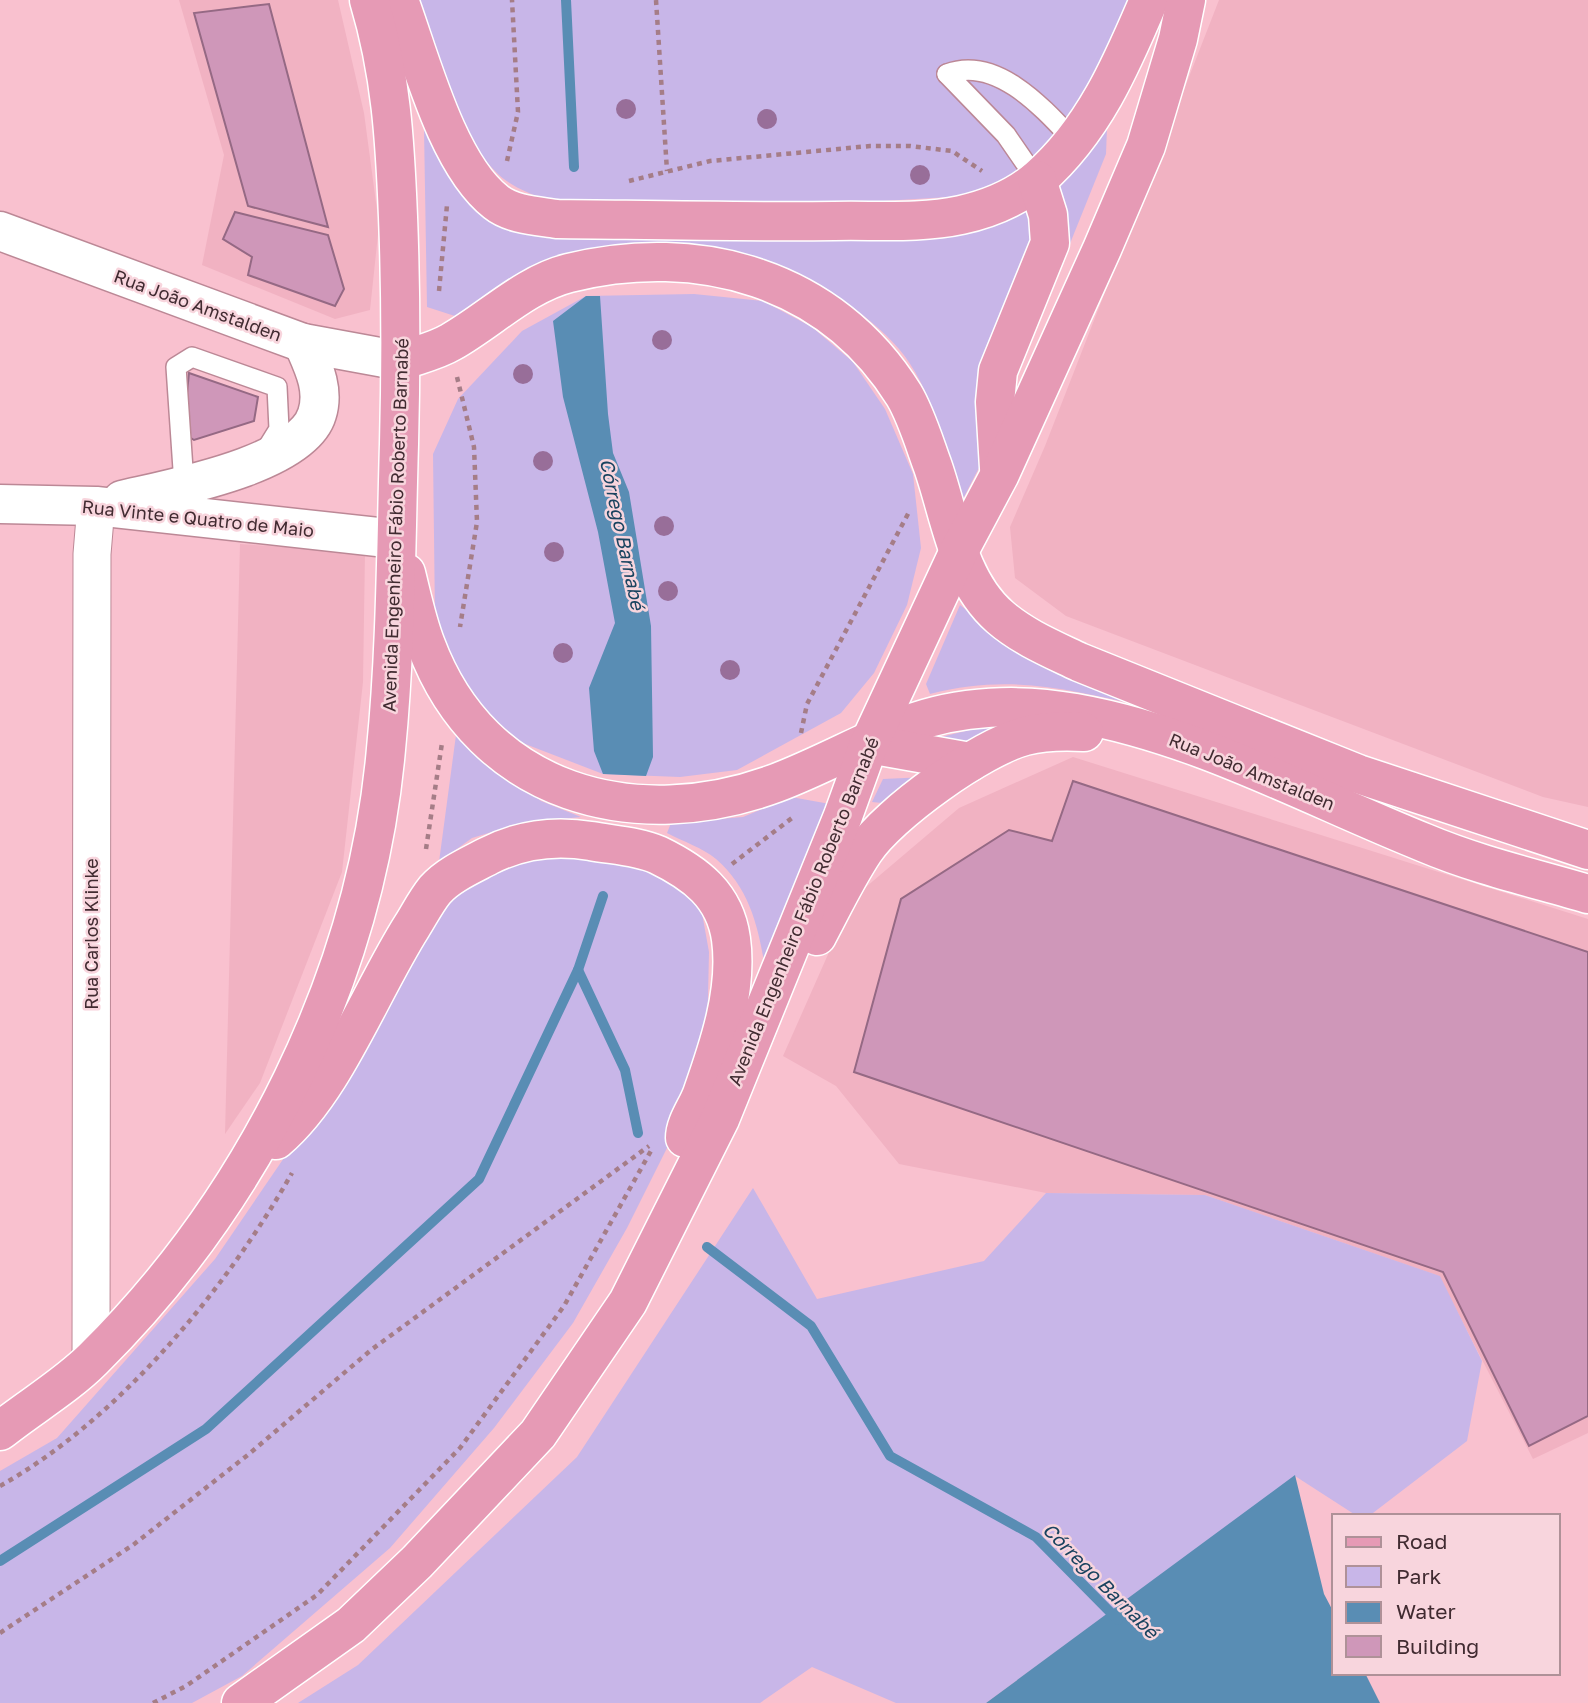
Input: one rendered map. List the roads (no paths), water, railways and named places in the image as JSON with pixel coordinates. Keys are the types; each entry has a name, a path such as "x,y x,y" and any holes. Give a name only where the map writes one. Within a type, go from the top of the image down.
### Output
{"main road":[{"name":"Avenida Engenheiro Fábio Roberto Barnabé","path":"0,1431 91,1361 157,1289 250,1162 318,1019 344,949 369,860 386,751 401,361 394,117 382,41 369,0"},
{"path":"399,0 446,131 469,170 496,202 519,212 557,219 933,219 964,215 1008,199 1037,180 1075,142 1098,108 1149,0"},
{"name":"Avenida Engenheiro Fábio Roberto Barnabé","path":"241,1703 351,1625 418,1562 538,1434 628,1302 720,1119 843,816 869,744 959,551 1000,474 1067,331 1146,146 1178,39 1186,0"},
{"path":"1000,474 995,402 998,371 1050,243 1048,215 1037,180"},
{"name":"Rua João Amstalden","path":"401,361 448,344 536,285 569,273 654,263 708,264 760,278 797,293 843,324 885,367 906,398 932,465 959,551 976,586 999,617 1079,662 1177,698 1358,774 1588,850"},
{"name":"Rua João Amstalden","path":"396,538 426,646 450,692 486,740 516,765 553,785 598,800 646,805 680,804 729,797 776,783 907,725 947,714 1024,707 1074,712 1178,738 1429,845 1588,894"},
{"path":"770,995 807,955 865,849 905,809 971,762 996,747 1024,736 1054,731 1178,738"},
{"path":"869,744 971,762"},
{"path":"250,1162 293,1125 320,1086 399,947 436,889 463,869 501,849 536,839 572,838 650,851 689,870 721,905 731,938 730,993 701,1096 685,1131 686,1189"}],"street":[{"name":"Rua João Amstalden","path":"0,231 303,343 401,361"},
{"path":"96,506 259,463 294,443 317,416 320,383 303,343"},
{"name":"Rua Vinte e Quatro de Maio","path":"0,503 96,506 396,538"},
{"name":"Rua Carlos Klinke","path":"91,1361 92,554 96,506"}],"lane":[{"path":"1037,180 1006,135 947,74 962,69 987,72 1029,97 1075,142"},
{"path":"184,484 176,367 191,357 277,387 279,429 259,463"}],"water":[{"path":"586,296 600,296 613,453 629,492 651,626 653,757 646,776 603,774 594,751 589,688 615,623 598,532 563,397 553,321"},
{"path":"1295,1475 1324,1594 1332,1609 1332,1675 1366,1675 1380,1703 986,1703"}],"waterway":[{"name":"Córrego Barnabé","path":"566,0 574,167"},
{"path":"0,1561 206,1429 479,1179 578,970 603,896"},
{"name":"Córrego Barnabé","path":"578,970 625,1070 638,1133"},
{"name":"Córrego Barnabé","path":"707,1247 811,1326 890,1456 1036,1537 1118,1620"}]}
